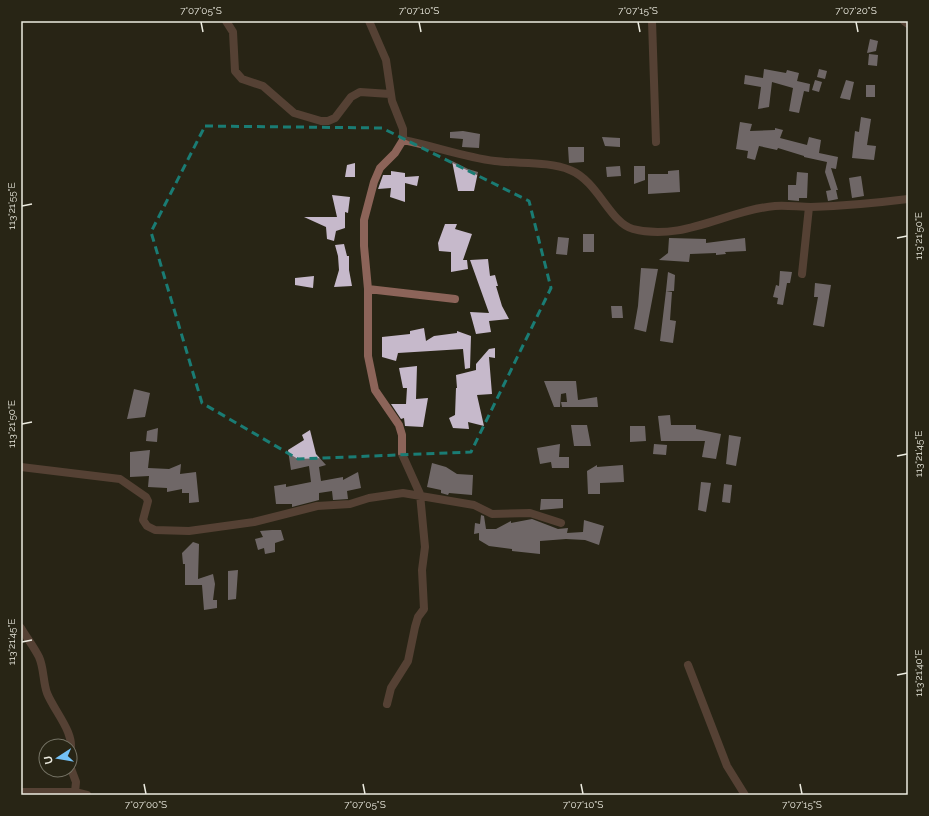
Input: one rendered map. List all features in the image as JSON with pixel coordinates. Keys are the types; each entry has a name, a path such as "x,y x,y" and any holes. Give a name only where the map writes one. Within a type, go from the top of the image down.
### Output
{"street":[{"path":"226,21 233,32 235,71 238,77 263,86 286,107 300,116 328,122 335,118 351,97 360,92 390,94"},
{"path":"369,21 371,29 386,60 390,94 394,110 403,129 404,140 380,168 367,205 364,220 364,246 368,289 368,356 375,390 400,425 402,435 402,454 420,494 425,547 422,570 424,609 418,617 408,661 391,688 387,704"},
{"path":"652,21 656,142"},
{"path":"904,21 908,24"},
{"path":"404,140 434,146 465,156 570,169 584,177 600,194 616,218 631,228 652,232 688,229 750,210 775,206 809,207 865,204 908,199"},
{"path":"802,274 809,207"},
{"path":"368,289 456,299"},
{"path":"21,467 120,479 146,497 148,501 143,520 147,526 154,530 196,530 254,522 317,506 350,504 386,495 403,493 420,494 474,505 492,514 530,513 561,523"},
{"path":"21,628 40,659 47,694 58,715 64,722 70,738"},
{"path":"688,665 727,766 745,795"},
{"path":"74,778 76,782 75,792"},
{"path":"21,792 75,792 87,795"}],"highlighted area":[{"path":"205,126 382,128 529,201 551,288 471,452 298,459 202,403 151,232"}],"building":[{"path":"870,39 878,41 876,51 867,53"},
{"path":"869,54 878,55 877,66 868,65"},
{"path":"764,69 786,73 787,70 799,73 797,81 810,84 809,92 804,91 799,113 789,111 793,88 772,82 769,107 758,109 761,87 744,84 745,75 763,78"},
{"path":"819,69 827,71 825,79 817,77"},
{"path":"815,80 822,82 819,92 812,90"},
{"path":"846,80 854,82 850,100 840,98"},
{"path":"866,85 875,85 875,97 866,97"},
{"path":"861,117 871,119 867,145 876,146 874,160 852,158 855,131 859,132"},
{"path":"740,122 752,124 750,131 775,130 775,128 783,130 780,138 807,145 809,137 821,140 819,153 838,157 836,169 831,168 838,190 836,190 838,199 828,201 826,191 831,190 825,172 827,162 804,157 778,148 777,150 759,146 755,160 747,158 748,151 736,149"},
{"path":"463,131 480,134 479,148 462,147 463,139 450,138 450,132"},
{"path":"602,137 620,138 620,147 605,146"},
{"path":"568,147 584,147 584,162 569,163"},
{"path":"452,161 478,172 474,191 458,191"},
{"path":"355,163 355,177 345,177 347,165"},
{"path":"620,166 621,176 607,177 606,167"},
{"path":"634,166 645,166 645,180 634,184"},
{"path":"679,170 680,192 648,194 648,174 668,174 668,171"},
{"path":"391,171 405,173 405,177 419,176 417,186 405,183 405,202 390,197 391,188 378,189 383,175 391,175"},
{"path":"797,172 808,173 807,198 799,198 799,201 788,200 788,185 796,185"},
{"path":"861,176 864,196 852,198 849,178"},
{"path":"332,195 350,197 348,213 345,212 345,228 336,231 334,241 327,239 326,227 304,217 337,217"},
{"path":"445,224 457,224 455,229 472,234 463,260 467,260 468,269 451,272 451,252 439,251 438,243"},
{"path":"583,234 594,234 594,252 583,252"},
{"path":"558,237 569,238 567,255 556,254"},
{"path":"669,238 706,239 706,243 745,238 746,251 725,252 726,254 716,255 716,253 690,254 689,262 659,260 668,253"},
{"path":"344,244 347,256 349,256 349,270 352,286 334,287 339,270 338,256 335,245"},
{"path":"488,259 490,276 495,275 498,286 496,286 502,306 509,319 489,321 491,332 476,334 470,312 489,313 470,260"},
{"path":"641,268 658,269 646,332 634,329 638,306"},
{"path":"780,271 792,272 790,283 787,283 783,305 777,304 778,298 773,297 776,285 779,286"},
{"path":"668,272 675,275 674,291 666,291"},
{"path":"314,276 313,288 295,285 295,278"},
{"path":"815,283 831,285 824,327 813,325 818,297 814,297"},
{"path":"666,291 672,292 670,320 676,321 673,343 660,341"},
{"path":"611,306 622,306 623,318 612,318"},
{"path":"424,328 426,341 434,336 457,333 457,331 471,336 470,368 465,369 463,349 398,353 396,361 382,357 382,337 410,334 410,331"},
{"path":"495,348 495,358 489,357 492,394 477,395 484,426 468,422 469,429 453,428 449,418 455,415 457,388 456,375 476,370 476,364 489,349"},
{"path":"417,366 416,399 428,398 423,427 405,426 404,418 401,419 391,404 406,404 407,388 403,388 399,368"},
{"path":"544,381 576,381 578,400 597,397 598,407 562,407 561,402 567,402 566,393 561,394 560,407 554,407"},
{"path":"134,389 150,393 145,417 127,419"},
{"path":"670,415 671,425 696,425 696,429 721,434 716,459 702,457 705,441 661,441 658,416"},
{"path":"571,425 587,425 591,446 574,446"},
{"path":"630,426 645,426 646,441 630,442"},
{"path":"158,428 157,442 146,441 147,431"},
{"path":"310,430 316,454 326,465 319,467 321,481 343,477 343,480 358,472 361,488 347,491 348,499 333,500 332,491 319,493 319,500 292,507 292,504 276,504 274,486 286,484 286,487 311,482 309,466 291,470 288,450 304,440 302,435"},
{"path":"729,435 741,437 736,466 726,464"},
{"path":"560,444 559,457 569,457 569,468 552,468 551,462 540,464 537,448"},
{"path":"654,444 667,445 666,455 653,454"},
{"path":"150,450 148,468 169,469 181,464 180,474 196,472 199,502 189,503 189,493 182,493 182,489 167,492 167,488 148,487 149,476 130,477 130,452"},
{"path":"432,463 446,467 457,474 473,475 472,495 449,493 448,495 441,493 441,490 427,487"},
{"path":"597,465 597,467 623,465 624,482 600,483 600,494 588,494 587,471"},
{"path":"701,482 711,483 706,512 698,510"},
{"path":"724,484 732,485 730,503 722,502"},
{"path":"541,499 563,499 563,508 540,510"},
{"path":"481,515 484,516 486,529 496,529 511,521 511,523 532,519 558,529 568,528 567,533 583,532 584,520 604,526 599,545 585,540 566,539 540,541 540,554 512,551 512,549 489,546 479,540 479,533 474,534 475,523 480,524"},
{"path":"281,530 284,540 275,543 275,552 265,554 264,548 258,550 255,539 263,537 260,531"},
{"path":"193,542 199,544 198,579 213,574 215,584 213,600 217,600 217,608 204,610 202,585 185,585 185,564 183,564 182,553"},
{"path":"238,570 236,599 228,600 228,571"}]}
